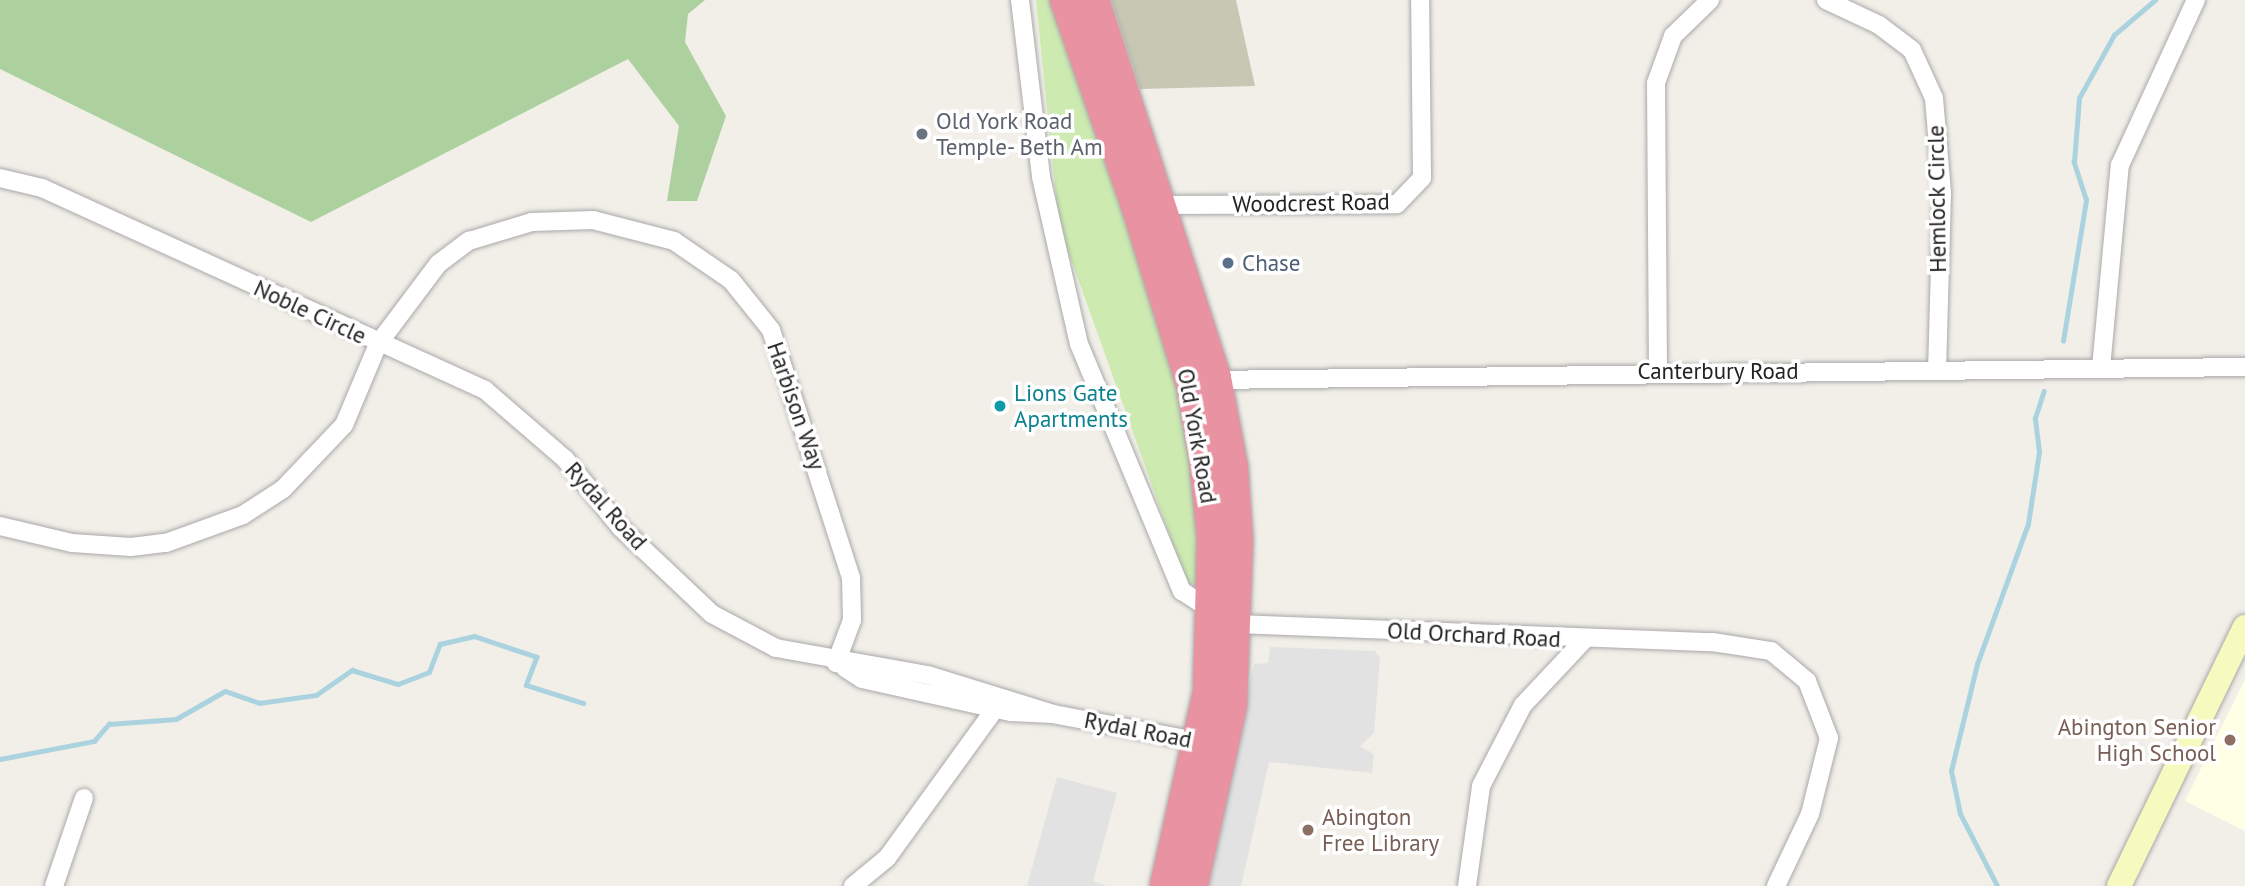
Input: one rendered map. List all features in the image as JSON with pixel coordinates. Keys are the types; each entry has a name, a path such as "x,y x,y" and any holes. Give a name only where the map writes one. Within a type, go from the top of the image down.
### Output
{"highway":[{"name":"Old York Road","path":"1066,0 1150,205"},
{"name":"Old York Road","path":"1093,0 1150,205 1232,467 1225,618 1192,886"},
{"name":"Old York Road","path":"1166,886 1210,744"}],"street":[{"path":"1020,0 1041,177 1080,344 1182,592 1225,618"},
{"name":"Woodcrest Road","path":"1150,205 1398,204 1422,178 1420,0"},
{"path":"1658,371 1656,83 1673,36 1710,0"},
{"name":"Hemlock Circle","path":"1826,0 1879,25 1912,50 1934,98 1942,192 1937,369"},
{"path":"2101,368 2120,165 2196,0"},
{"name":"Noble Circle","path":"0,177 42,188 378,344 344,425 283,489 243,515 166,543 131,547 72,544 0,526"},
{"name":"Harbison Way","path":"378,344 438,264 469,241 532,222 593,220 674,241 720,272 771,330 847,566 852,620 836,663"},
{"name":"Rydal Road","path":"378,344 485,390 565,459 621,528 712,614 776,648 836,663 862,679 949,689 1053,714 1210,744"},
{"name":"Canterbury Road","path":"1203,381 1658,371 2245,367"},
{"name":"Old Orchard Road","path":"1225,618 1584,640 1712,642 1771,651 1807,681 1824,719 1827,760 1776,886"},
{"path":"2119,886 2245,627"},
{"path":"1467,886 1482,786 1523,705 1584,640"},
{"name":"Rydal Road","path":"949,689 995,709 1053,714"},
{"path":"853,886 887,858 995,709"},
{"path":"54,886 84,798"}],"shaded area":[{"path":"1111,0 1236,0 1255,86 1140,89"},
{"path":"1270,647 1375,651 1380,658 1374,733 1360,746 1374,754 1372,773 1269,762 1241,886 1210,886 1254,664 1268,663"},
{"name":"Abington Senior High School","path":"2245,679 2245,831 2185,801"},
{"path":"1057,777 1117,793 1093,881 1107,886 1027,886"}],"green space":[{"path":"0,0 705,0 688,14 685,42 726,116 697,201 667,201 679,126 628,59 311,222 0,69"},
{"path":"1036,0 1060,0 1182,380 1202,587 1187,583 1059,226"}],"waterway":[{"path":"2063,341 2086,200 2074,162 2079,98 2114,35 2155,0"},
{"path":"1997,886 1960,814 1951,771 1977,664 2028,524 2039,452 2035,418 2044,391"},
{"path":"0,759 94,741 109,724 176,719 225,691 259,703 316,695 352,670 398,684 429,672 440,644 474,636 537,657 526,685 583,703"}],"place":[{"name":"Old York Road Temple- Beth Am","path":"922,134"},
{"name":"Chase","path":"1228,263"},
{"name":"Lions Gate Apartments","path":"1000,406"},
{"name":"Abington Senior High School","path":"2230,740"},
{"name":"Abington Free Library","path":"1308,830"}]}
